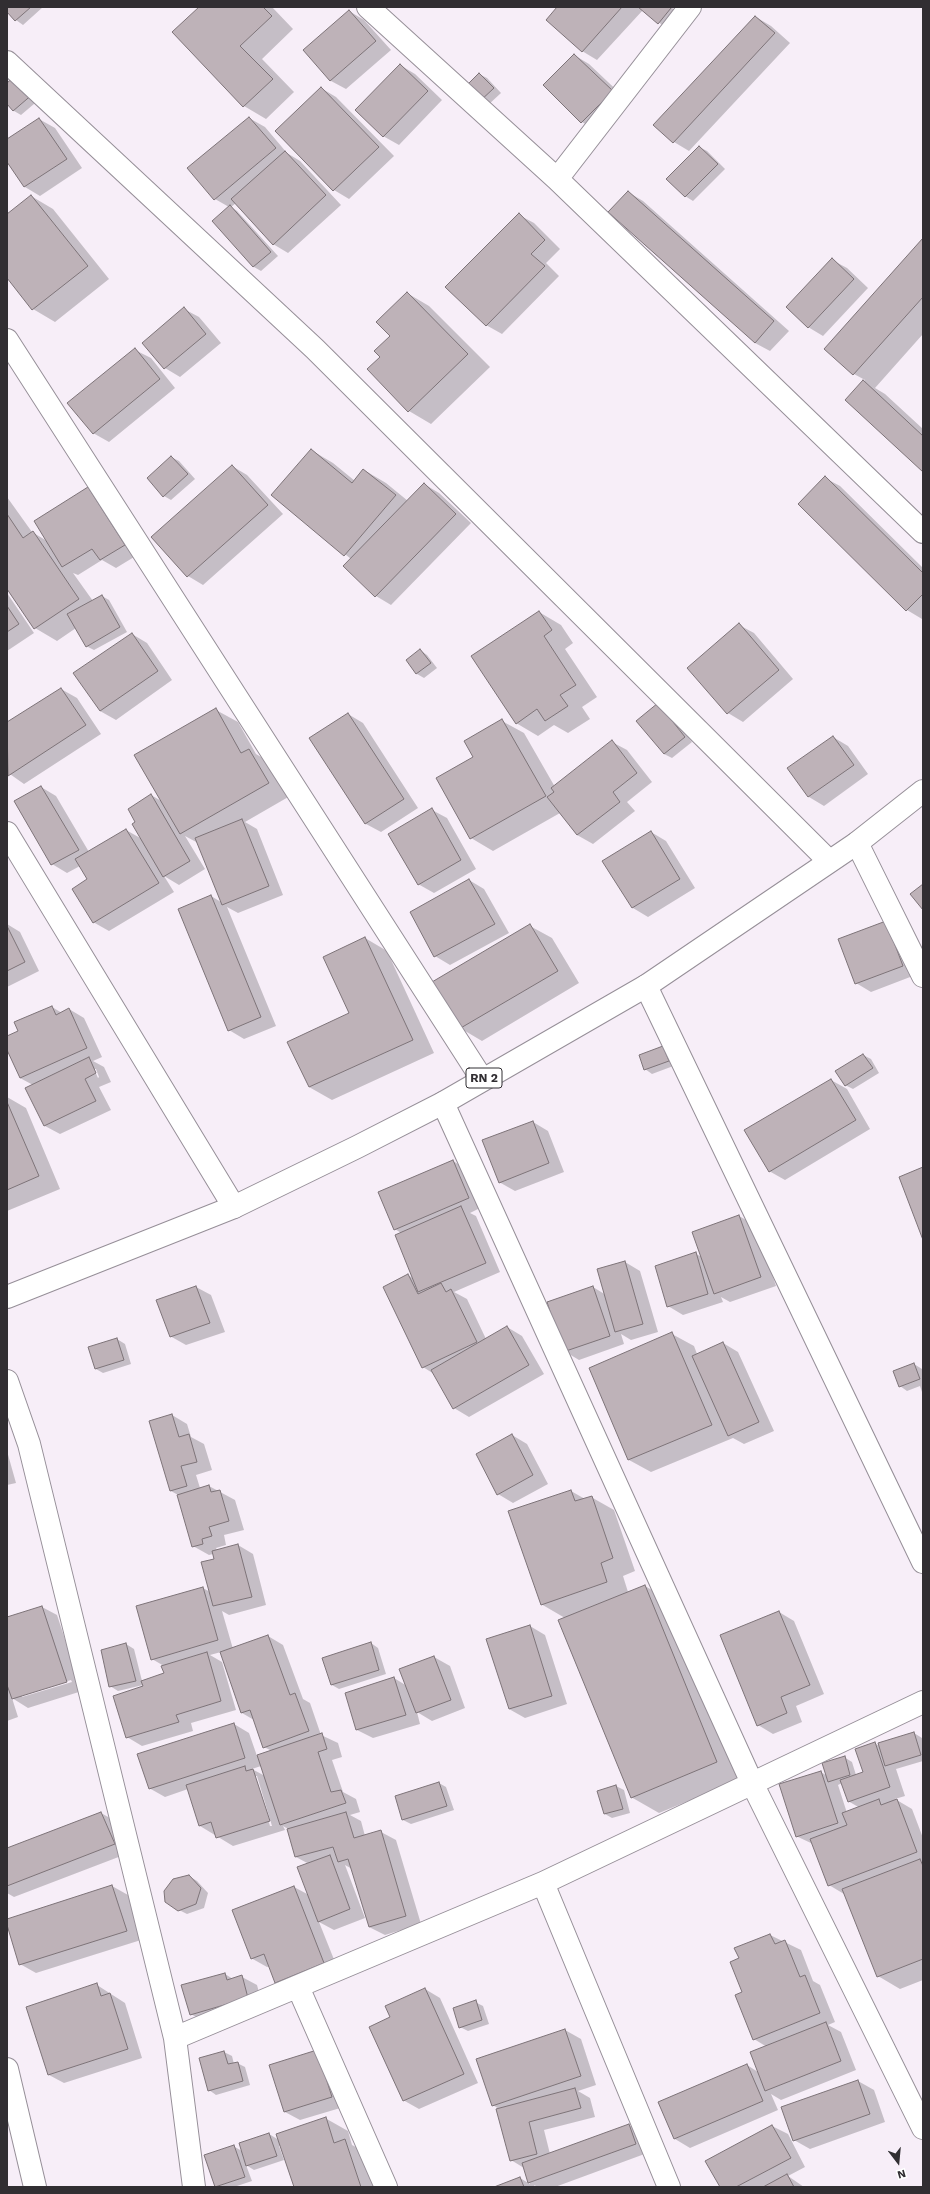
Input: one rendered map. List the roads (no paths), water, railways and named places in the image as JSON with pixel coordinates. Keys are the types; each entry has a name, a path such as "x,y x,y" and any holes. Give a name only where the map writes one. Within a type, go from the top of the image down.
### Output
{"main road":[{"path":"368,7 557,179 923,532"},
{"path":"557,179 690,7"},
{"path":"7,62 315,349 829,861"},
{"path":"7,340 482,1079"},
{"name":"RN 2","path":"7,1297 234,1207 443,1103 482,1079 646,986 857,843 923,791"},
{"path":"7,833 234,1207"},
{"path":"857,843 923,976"},
{"path":"646,986 923,1562"},
{"path":"443,1103 752,1783 923,2128"},
{"path":"7,1381 29,1444 175,2038 194,2187"},
{"path":"175,2038 543,1883 923,1702"},
{"path":"543,1883 669,2187"},
{"path":"298,1987 386,2187"},
{"path":"7,2069 35,2187"}]}
